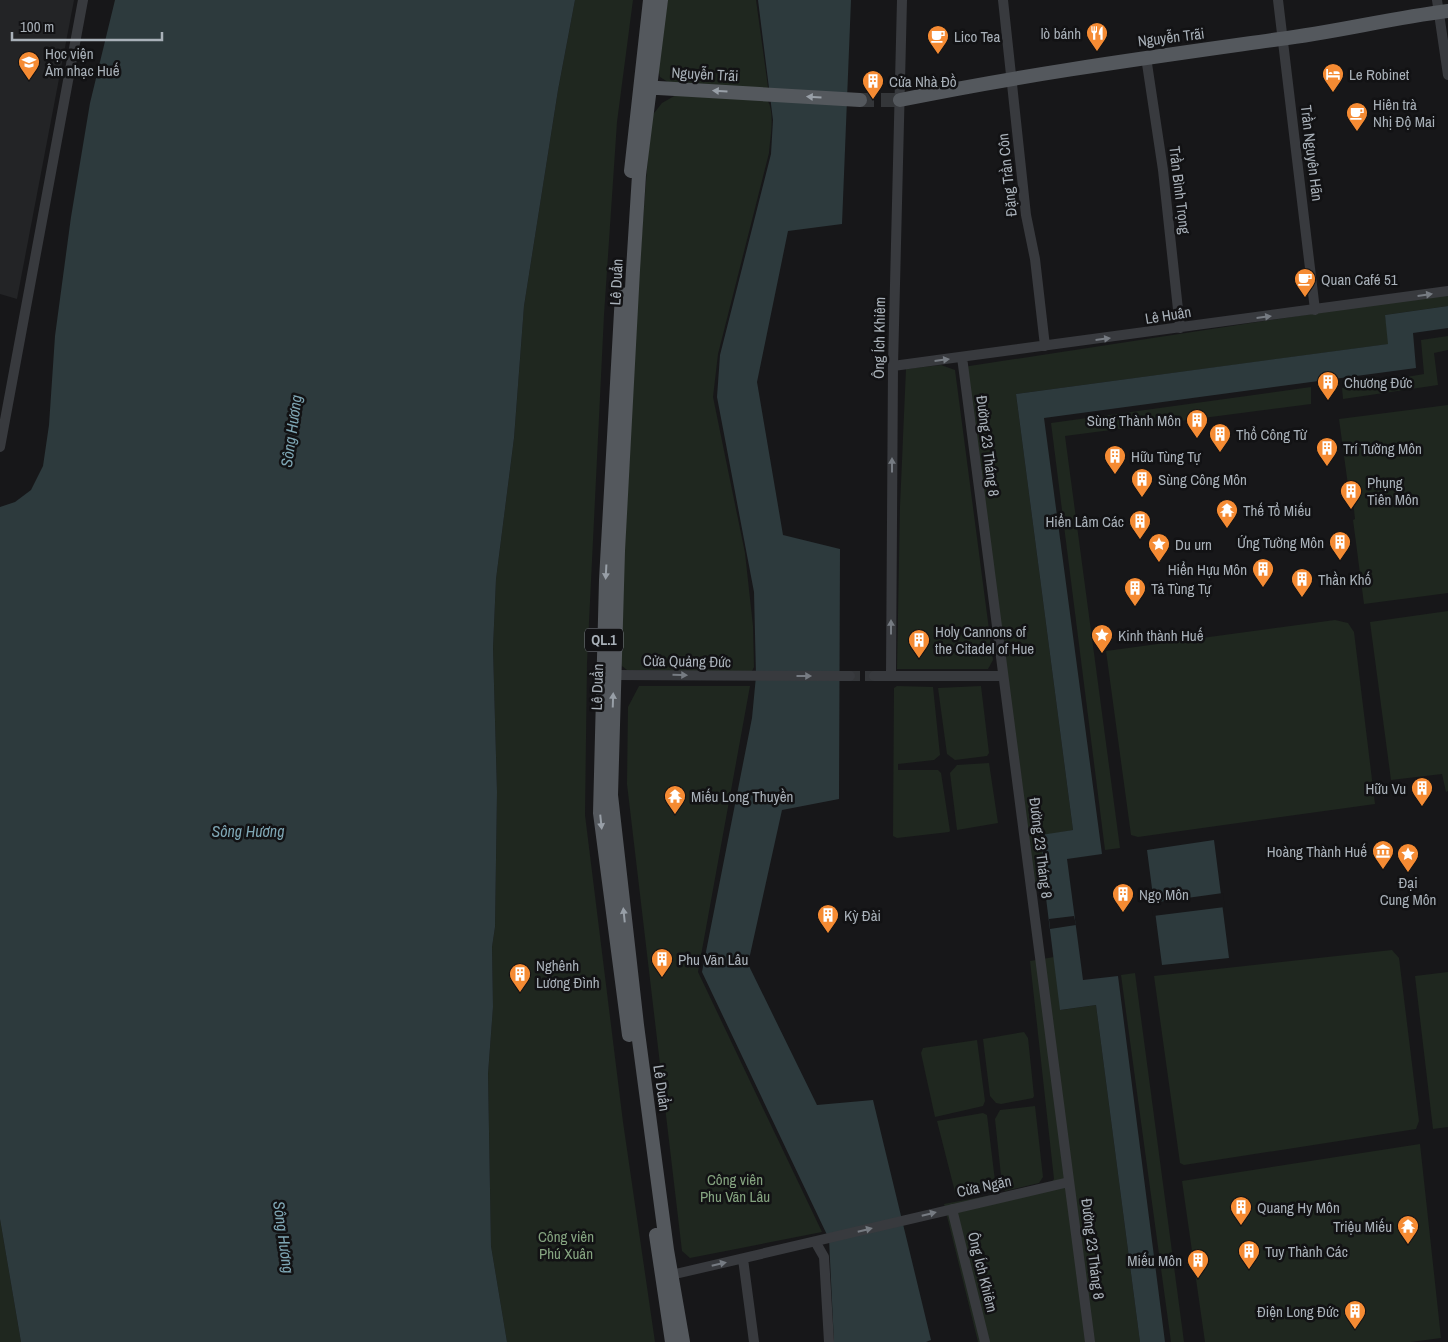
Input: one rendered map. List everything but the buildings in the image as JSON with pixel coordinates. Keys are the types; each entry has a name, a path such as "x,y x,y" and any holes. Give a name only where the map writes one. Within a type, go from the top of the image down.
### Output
{"main road":[{"name":"Lê Duẩn","path":"650,0 632,270 609,675 612,820 667,1276 672,1342"},
{"name":"Lê Duẩn","path":"644,87 661,0"},
{"name":"Nguyễn Trãi","path":"900,100 1012,78 1146,57 1283,39 1441,8"},
{"name":"Nguyễn Trãi","path":"644,87 860,100"},
{"name":"Lê Duẩn","path":"667,1276 682,1342"}],"street":[{"path":"0,448 83,0"},
{"name":"Ông Ích Khiêm","path":"891,676 893,366 902,0"},
{"name":"Đặng Trần Côn","path":"1003,0 1026,215 1035,259 1044,346"},
{"name":"Trần Nguyên Hãn","path":"1278,0 1315,310"},
{"path":"1441,8 1448,75"},
{"name":"Trần Bình Trọng","path":"1146,57 1163,170 1180,328"},
{"name":"Lê Huân","path":"893,366 1448,291"},
{"name":"Đường 23 Tháng 8","path":"962,357 1090,1342"},
{"name":"Cửa Quảng Đức","path":"609,675 850,676"},
{"path":"874,676 1003,676"},
{"name":"Cửa Ngăn","path":"820,1242 1069,1182"},
{"name":"Ông Ích Khiêm","path":"952,1209 985,1342"},
{"path":"667,1276 820,1242 824,1257 829,1342"},
{"path":"743,1259 754,1342"}],"shaded area":[{"name":"Học viện Âm nhạc Huế","path":"0,0 74,0 17,299 0,294"}],"green space":[{"name":"Công viên Phú Xuân","path":"575,0 633,0 617,122 604,315 587,663 585,815 623,1122 655,1342 507,1342 491,1246 488,1074 493,1007 492,947 495,927 497,792 493,648 496,579 514,438 524,306 558,90"},
{"path":"668,0 756,0 768,87 766,91 671,84 660,77 657,64"},
{"path":"676,95 766,98 772,117 769,153 718,354 713,397 745,553 753,626 754,667 751,673 627,670 622,666 619,658 638,285 651,117 662,103"},
{"path":"1448,293 1448,306 1385,315 1389,344 1016,394 1073,830 1041,836 1045,890 1031,891 963,367"},
{"path":"1448,336 1448,350 1434,353 1438,385 1343,399 1342,388 1424,374 1421,340"},
{"path":"941,365 955,370 993,660 988,669 897,669 900,506 906,369"},
{"path":"1311,387 1311,404 1065,436 1120,848 1105,850 1051,423"},
{"path":"1448,405 1448,593 1364,604 1353,520 1355,519 1353,501 1350,500 1339,419"},
{"path":"1448,611 1448,791 1446,792 1442,774 1391,780 1370,622"},
{"path":"1335,620 1348,623 1354,632 1375,804 1138,837 1131,835 1106,651"},
{"name":"Công viên Phu Văn Lâu","path":"639,686 750,686 698,972 822,1232 690,1258 682,1251 627,784 628,707"},
{"path":"897,686 933,687 940,755 934,760 898,764 898,770 938,770 941,773 949,832 897,838 893,836 894,688"},
{"path":"981,686 989,753 987,756 955,760 947,754 938,688"},
{"path":"989,763 998,823 957,830 950,773 957,765"},
{"path":"1392,950 1399,958 1419,1121 1416,1129 1184,1165 1180,1163 1154,976"},
{"path":"1054,957 1061,1010 1096,1005 1140,1342 978,1342 944,1204 1050,1184 1054,1179 1030,961"},
{"path":"1448,972 1448,1127 1433,1129 1415,976"},
{"path":"1135,973 1184,1342 1171,1342 1121,975"},
{"path":"1024,1032 1028,1038 1034,1096 1033,1098 1001,1104 996,1103 990,1096 983,1039"},
{"path":"977,1040 985,1101 983,1106 935,1117 921,1053 923,1048"},
{"path":"1035,1106 1043,1177 1039,1183 1005,1191 1002,1185 995,1119 1000,1110"},
{"path":"983,1113 987,1115 996,1189 960,1197 956,1196 937,1121"},
{"path":"1420,1144 1441,1338 1411,1342 1205,1342 1182,1181"},
{"path":"0,1219 21,1342 0,1342"}],"water":[{"name":"Sông Hương","path":"115,0 575,0 558,90 524,306 514,438 496,579 493,648 497,792 495,927 492,947 493,1007 488,1074 491,1246 507,1342 21,1342 0,1219 0,507 15,502 31,490 43,466 49,425 55,336 71,217 90,103"},
{"path":"758,0 851,0 842,224 788,231 757,382 783,535 840,549 839,799 782,810 748,964 817,1105 873,1100 931,1340 926,1342 834,1342 829,1239 702,972 752,718 756,676 754,592 717,397 720,355 771,154 773,120"},
{"path":"1448,306 1448,328 1413,333 1416,368 1044,418 1102,854 1067,859 1083,980 1118,976 1165,1342 1140,1342 1096,1005 1060,1010 1045,890 1041,835 1073,830 1016,394 1388,344 1385,315"},
{"path":"1214,840 1229,958 1162,965 1147,850"}],"pier":[{"path":"1223,893 1225,907 1153,916 1151,903"},
{"path":"1074,916 1076,925 1050,929 1049,919"}],"tunnel":[{"path":"860,100 900,100"},
{"path":"850,676 874,676"}],"place":[{"name":"lò bánh","path":"1097,52"},
{"name":"Lico Tea","path":"938,55"},
{"name":"Học viện Âm nhạc Huế","path":"29,81"},
{"name":"Le Robinet","path":"1333,93"},
{"name":"Cửa Nhà Đồ","path":"873,100"},
{"name":"Hiên trà Nhị Độ Mai","path":"1357,132"},
{"name":"Quan Café 51","path":"1305,298"},
{"name":"Chương Đức","path":"1328,401"},
{"name":"Sùng Thành Môn","path":"1197,439"},
{"name":"Thổ Công Từ","path":"1220,453"},
{"name":"Trí Tường Môn","path":"1327,467"},
{"name":"Hữu Tùng Tự","path":"1115,475"},
{"name":"Sùng Công Môn","path":"1142,498"},
{"name":"Phụng Tiên Môn","path":"1351,510"},
{"name":"Thế Tổ Miếu","path":"1227,529"},
{"name":"Hiển Lâm Các","path":"1140,540"},
{"name":"Ứng Tường Môn","path":"1340,561"},
{"name":"Du urn","path":"1159,563"},
{"name":"Hiển Hựu Môn","path":"1263,588"},
{"name":"Thần Khố","path":"1302,598"},
{"name":"Tả Tùng Tự","path":"1135,607"},
{"name":"Kinh thành Huế","path":"1102,654"},
{"name":"Holy Cannons of the Citadel of Hue","path":"919,659"},
{"name":"Hữu Vu","path":"1422,807"},
{"name":"Miếu Long Thuyền","path":"675,815"},
{"name":"Hoàng Thành Huế","path":"1383,870"},
{"name":"Đại Cung Môn","path":"1408,873"},
{"name":"Ngọ Môn","path":"1123,913"},
{"name":"Kỳ Đài","path":"828,934"},
{"name":"Phu Văn Lâu","path":"662,978"},
{"name":"Nghênh Lương Đình","path":"520,993"},
{"name":"Quang Hy Môn","path":"1241,1226"},
{"name":"Triệu Miếu","path":"1408,1245"},
{"name":"Tuy Thành Các","path":"1249,1270"},
{"name":"Miếu Môn","path":"1198,1279"},
{"name":"Điện Long Đức","path":"1355,1330"}]}
